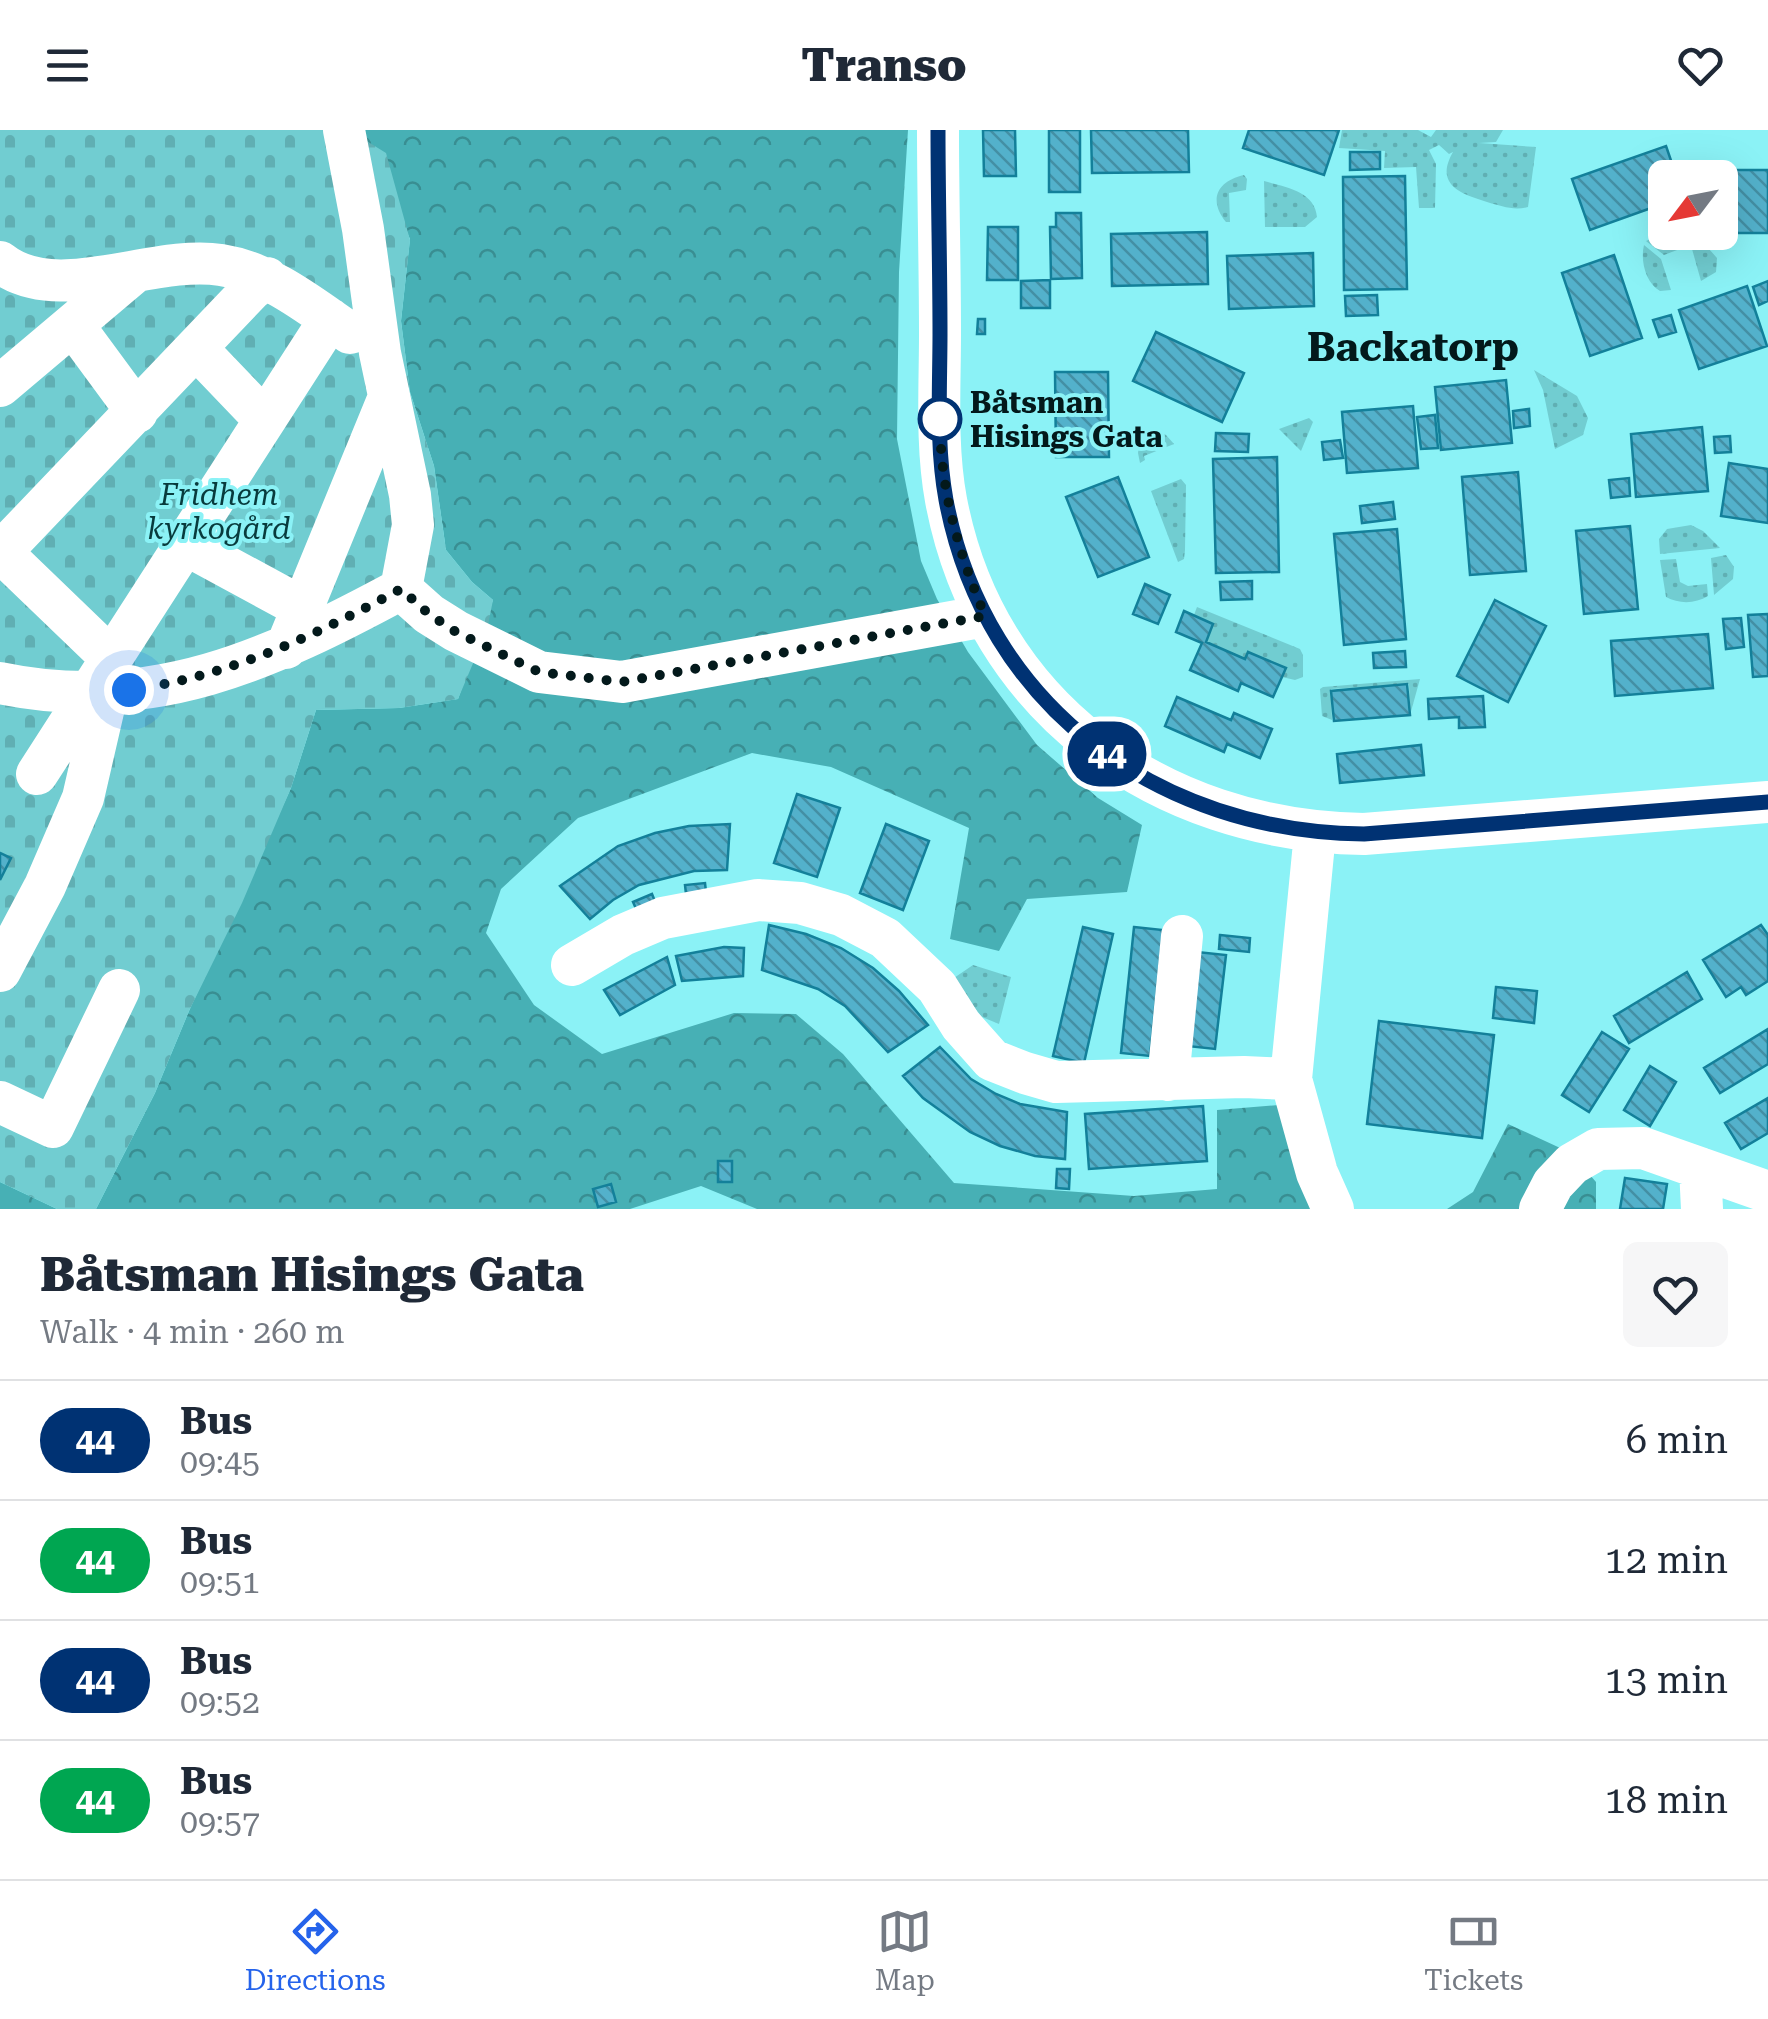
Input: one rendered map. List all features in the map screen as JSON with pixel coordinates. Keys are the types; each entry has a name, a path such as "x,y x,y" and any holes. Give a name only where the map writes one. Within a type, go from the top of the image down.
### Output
{"street":[{"path":"344,130 380,353 410,495 413,525 401,589"},
{"path":"938,130 942,477 958,548 985,616 1009,656 1049,704 1125,768 1213,810 1269,826 1315,833 1364,834 1768,802"},
{"path":"0,262 36,279 56,281 185,262 223,265 267,278 380,353"},
{"path":"0,386 139,268"},
{"path":"0,971 45,886 83,798 101,681 0,552 252,289 267,278"},
{"path":"38,774 330,320"},
{"path":"73,325 137,412"},
{"path":"197,349 264,420"},
{"path":"286,648 389,397"},
{"path":"183,544 300,607"},
{"path":"401,589 456,632 539,672 622,682 985,616"},
{"path":"0,683 35,690 101,681 196,678 286,648 401,589"},
{"path":"1315,833 1291,1079 1317,1173 1334,1209"},
{"path":"572,965 623,935 663,918 758,900 800,903 841,915 885,938 936,988 992,1060 1056,1082 1291,1079"},
{"path":"1168,1080 1182,936"},
{"path":"0,1102 53,1127 119,990"},
{"path":"1540,1209 1553,1184 1572,1164 1598,1149 1643,1148 1701,1188 1768,1192"}],"green space":[{"name":"Fridhem kyrkogård","path":"0,130 363,130 365,140 386,153 410,240 401,321 410,392 434,466 446,550 493,600 487,630 458,699 399,708 316,710 291,788 242,903 189,1011 155,1093 96,1209 57,1209 0,1182"},
{"path":"363,130 908,130 899,272 897,439 921,561 937,599 968,652 1037,745 1098,798 1142,825 1127,892 1027,899 999,951 950,939 969,828 831,767 752,753 578,818 501,889 486,933 534,1005 602,1054 734,1013 796,1014 843,1054 954,1183 1134,1196 1217,1189 1217,1110 1315,1102 1351,1209 757,1209 701,1186 630,1209 96,1209 155,1093 291,788 316,710 399,708 458,699 493,600 446,550 434,466 410,392 401,321 410,239"},
{"path":"1342,130 1418,130 1431,137 1436,130 1503,130 1496,142 1479,143 1536,147 1528,207 1502,206 1460,191 1447,173 1453,152 1449,154 1439,145 1429,150 1436,164 1435,208 1419,208 1416,167 1384,168 1385,151 1339,148"},
{"path":"1244,175 1246,190 1229,193 1230,222 1226,222 1217,206 1218,192 1227,182"},
{"path":"1264,181 1305,196 1317,217 1305,227 1265,227"},
{"path":"1644,245 1661,259 1671,290 1660,291 1651,283"},
{"path":"1692,250 1710,250 1717,258 1716,272 1701,281"},
{"path":"1534,370 1577,396 1588,418 1583,435 1555,449 1543,390"},
{"path":"1309,418 1313,422 1301,451 1279,429"},
{"path":"1153,429 1174,444 1144,456 1140,463 1140,436"},
{"path":"1181,479 1186,485 1185,550 1184,559 1178,562 1151,491"},
{"path":"1691,525 1720,548 1660,554 1659,539 1667,529"},
{"path":"1726,555 1734,567 1733,579 1714,595 1711,558"},
{"path":"1676,559 1680,582 1688,586 1707,584 1708,596 1687,602 1666,597 1660,560"},
{"path":"1197,607 1300,649 1303,677 1282,677 1285,668 1249,653 1245,659 1206,642 1213,624 1194,615"},
{"path":"1420,679 1410,715 1409,684 1331,689 1332,720 1322,716 1323,687"},
{"path":"973,965 1011,977 999,1024 982,1017 951,980"},
{"path":"1508,1124 1571,1153 1596,1182 1596,1209 1447,1209 1473,1192"},
{"path":"0,1182 57,1209 0,1209"}],"building":[{"path":"983,130 1015,130 1016,176 984,176"},
{"path":"1049,130 1080,130 1080,192 1049,192"},
{"path":"1091,130 1188,130 1189,172 1092,173"},
{"path":"1249,130 1339,130 1324,175 1243,148"},
{"path":"1666,146 1671,160 1648,160 1648,209 1590,230 1572,179"},
{"path":"1350,152 1380,152 1380,169 1350,170"},
{"path":"1738,170 1768,170 1768,233 1738,233"},
{"path":"1405,176 1407,289 1344,290 1343,177"},
{"path":"1056,213 1081,213 1082,278 1051,279 1050,227 1056,227"},
{"path":"988,227 1018,227 1018,280 987,280"},
{"path":"1207,232 1208,284 1112,286 1111,234"},
{"path":"1313,253 1314,306 1229,309 1227,256"},
{"path":"1614,255 1642,338 1590,356 1562,273"},
{"path":"1050,280 1050,308 1021,308 1021,281"},
{"path":"1768,281 1768,301 1759,305 1753,287"},
{"path":"1747,286 1767,346 1699,369 1679,310"},
{"path":"1377,295 1378,315 1346,316 1345,296"},
{"path":"1671,315 1676,332 1659,337 1653,320"},
{"path":"978,319 985,319 985,334 977,334"},
{"path":"1156,332 1244,373 1222,422 1133,381"},
{"path":"1055,372 1108,372 1109,457 1056,457"},
{"path":"1506,380 1512,443 1441,450 1435,387"},
{"path":"1413,406 1418,468 1347,473 1342,412"},
{"path":"1529,409 1530,426 1514,428 1513,411"},
{"path":"1435,415 1438,448 1421,449 1417,417"},
{"path":"1702,427 1708,491 1636,497 1631,434"},
{"path":"1216,433 1249,434 1248,452 1215,451"},
{"path":"1730,436 1731,452 1715,453 1714,437"},
{"path":"1340,440 1343,458 1324,460 1322,442"},
{"path":"1277,457 1279,572 1216,573 1213,459"},
{"path":"1729,463 1768,469 1768,523 1721,516"},
{"path":"1518,472 1526,571 1470,575 1462,477"},
{"path":"1118,477 1149,557 1098,577 1066,497"},
{"path":"1629,478 1630,496 1611,498 1609,480"},
{"path":"1393,502 1395,519 1362,523 1360,506"},
{"path":"1630,526 1638,609 1584,614 1576,531"},
{"path":"1397,529 1406,639 1344,645 1334,534"},
{"path":"1252,581 1252,599 1221,600 1220,582"},
{"path":"1145,584 1170,595 1158,624 1133,614"},
{"path":"1495,600 1546,626 1508,702 1457,676"},
{"path":"1184,611 1213,624 1206,642 1245,659 1248,652 1286,668 1273,697 1241,683 1238,691 1190,670 1202,643 1176,632"},
{"path":"1768,614 1768,676 1753,677 1748,615"},
{"path":"1741,618 1744,647 1726,649 1723,619"},
{"path":"1708,634 1713,688 1615,696 1611,641"},
{"path":"1405,651 1406,667 1374,668 1373,653"},
{"path":"1407,684 1410,715 1334,721 1331,691"},
{"path":"1483,696 1485,727 1459,728 1459,717 1429,719 1428,699"},
{"path":"1177,697 1231,720 1234,713 1272,729 1260,758 1227,744 1224,752 1165,726"},
{"path":"1421,745 1424,775 1340,783 1337,754"},
{"path":"797,794 840,808 817,877 774,863"},
{"path":"730,824 727,870 694,871 639,885 590,919 560,886 618,846 689,826"},
{"path":"886,824 929,841 903,910 860,893"},
{"path":"0,853 11,858 0,880"},
{"path":"705,883 706,892 686,894 685,885"},
{"path":"652,894 656,904 637,911 633,902"},
{"path":"769,925 841,948 873,968 928,1025 888,1052 845,1006 818,989 762,970"},
{"path":"1761,925 1768,935 1768,981 1746,995 1741,987 1726,997 1703,960"},
{"path":"1083,927 1113,934 1084,1063 1053,1056"},
{"path":"1134,927 1163,930 1150,1056 1121,1053"},
{"path":"1220,935 1250,938 1249,952 1219,949"},
{"path":"724,947 744,948 743,976 682,981 676,956"},
{"path":"1197,952 1226,955 1215,1049 1187,1046"},
{"path":"667,957 675,985 620,1015 604,990"},
{"path":"1687,972 1702,999 1629,1043 1614,1016"},
{"path":"1496,987 1537,991 1534,1023 1493,1018"},
{"path":"1379,1021 1494,1035 1482,1138 1367,1124"},
{"path":"1768,1029 1768,1064 1720,1093 1704,1068"},
{"path":"1602,1032 1629,1049 1589,1112 1562,1095"},
{"path":"940,1047 971,1079 996,1094 1020,1104 1067,1112 1065,1159 1000,1146 970,1132 923,1098 903,1076"},
{"path":"1650,1066 1676,1082 1650,1126 1624,1110"},
{"path":"1768,1098 1768,1133 1741,1149 1725,1123"},
{"path":"1203,1106 1207,1161 1089,1169 1085,1114"},
{"path":"718,1161 732,1161 732,1182 718,1182"},
{"path":"1057,1169 1070,1169 1069,1189 1056,1188"},
{"path":"1625,1178 1667,1184 1663,1209 1620,1209"},
{"path":"611,1184 616,1202 598,1207 593,1189"}],"bus line":[{"name":"44","path":"938,130 940,419 946,504 958,548 985,616 1009,656 1049,704 1085,737 1158,787 1213,810 1269,826 1315,833 1364,834 1768,802"}],"place":[{"name":"Båtsman Hisings Gata","path":"940,419"}],"district":[{"name":"Backatorp","path":"1413,347"}],"route":[{"path":"129,690 245,664 286,648 401,589 456,632 539,672 622,682 985,616 958,548 946,504 940,419"}]}
